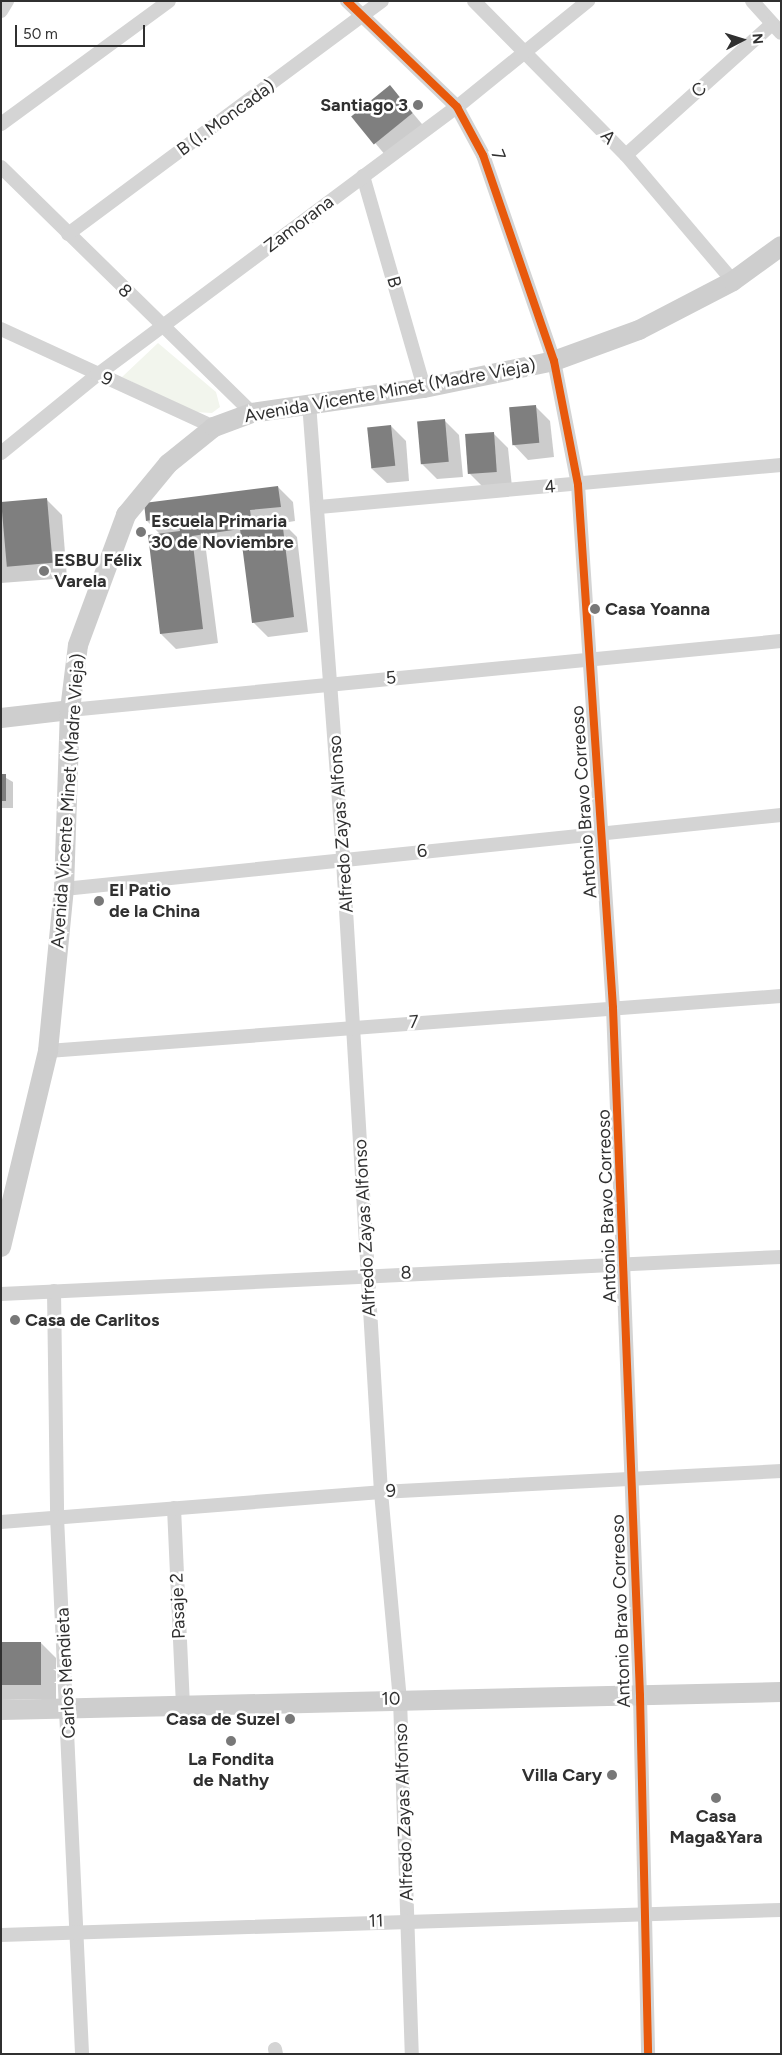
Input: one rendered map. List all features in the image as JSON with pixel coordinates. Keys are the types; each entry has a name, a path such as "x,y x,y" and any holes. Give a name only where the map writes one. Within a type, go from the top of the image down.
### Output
{"main road":[{"name":"Avenida Vicente Minet (Madre Vieja)","path":"1,1247 48,1051 64,889 70,710 78,645 126,515 168,464 214,427 252,412 424,388 554,361 640,330 733,281 781,246"},
{"name":"5","path":"1,718 70,710"},
{"name":"10","path":"1,1710 400,1699 781,1692"}],"street":[{"path":"1,10 7,1"},
{"path":"1,124 169,1"},
{"name":"7","path":"347,1 457,108 483,155 554,361"},
{"name":"B (I. Moncada)","path":"68,234 382,1"},
{"name":"A","path":"474,1 525,48 626,155 733,281"},
{"name":"Zamorana","path":"6,451 97,375 457,108 525,48 588,1"},
{"path":"752,1 776,29"},
{"name":"C","path":"626,155 776,29"},
{"name":"8","path":"1,167 162,328 252,412"},
{"name":"B","path":"363,176 424,388"},
{"name":"9","path":"1,329 97,375 214,427"},
{"name":"Antonio Bravo Correoso","path":"554,361 578,485 613,1008 640,1696 648,2054"},
{"name":"Alfredo Zayas Alfonso","path":"309,403 319,507 344,860 352,1026 381,1492 400,1699 409,1920 412,2054"},
{"name":"4","path":"319,507 578,485 781,465"},
{"name":"5","path":"70,710 781,641"},
{"name":"6","path":"64,889 781,815"},
{"name":"7","path":"48,1051 352,1026 781,996"},
{"name":"8","path":"1,1294 367,1274 781,1257"},
{"name":"Carlos Mendieta","path":"54,1291 57,1518 69,1709 82,2054"},
{"name":"9","path":"1,1522 381,1492 631,1476 781,1471"},
{"name":"Pasaje 2","path":"174,1508 183,1705"},
{"name":"11","path":"1,1935 409,1920 781,1910"}],"shaded area":[{"path":"158,343 216,392 220,407 212,413 194,412 122,377"}],"building":[{"path":"390,85 413,113 374,144 351,116"},
{"path":"536,405 539,443 512,445 509,407"},
{"path":"445,419 449,462 421,464 417,421"},
{"path":"391,425 395,466 371,468 367,428"},
{"path":"494,432 497,472 468,474 465,434"},
{"path":"278,486 281,507 250,510 252,524 282,520 294,617 252,623 240,529 192,536 203,629 160,634 148,535 180,531 178,517 146,521 144,503"},
{"path":"47,498 53,563 7,567 1,502"},
{"path":"1,774 6,774 6,801 1,801"},
{"path":"1,1642 41,1642 41,1685 1,1685"}],"cycle path":[{"path":"347,1 457,107 483,155 554,361 578,485 613,1008 640,1696 648,2054"}],"place":[{"name":"Santiago 3","path":"418,105"},
{"name":"Escuela Primaria 30 de Noviembre","path":"141,532"},
{"name":"ESBU Félix Varela","path":"44,571"},
{"name":"Casa Yoanna","path":"595,609"},
{"name":"El Patio de la China","path":"99,901"},
{"name":"Casa de Carlitos","path":"15,1320"},
{"name":"Casa de Suzel","path":"290,1719"},
{"name":"La Fondita de Nathy","path":"231,1741"},
{"name":"Villa Cary","path":"612,1775"},
{"name":"Casa Maga&Yara","path":"716,1798"}]}
